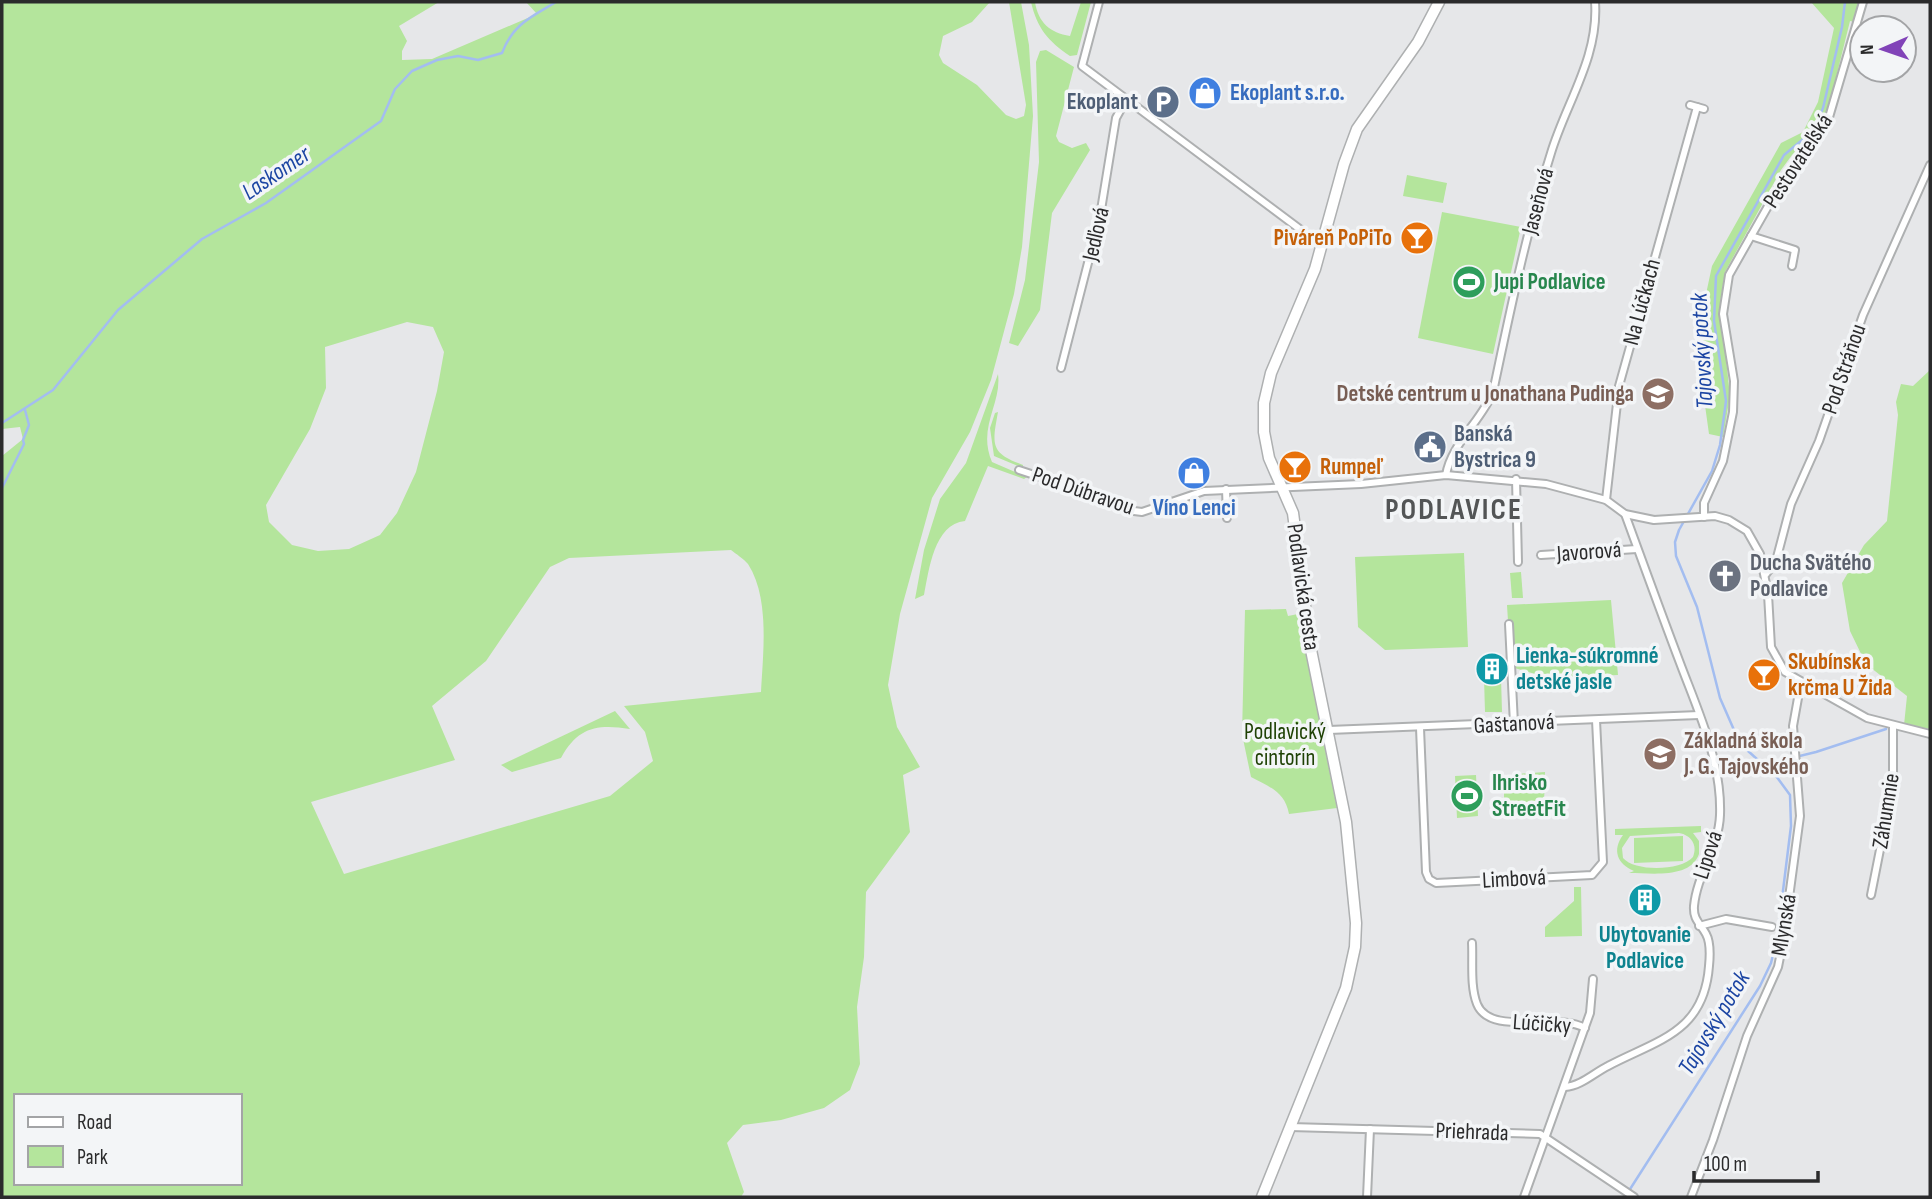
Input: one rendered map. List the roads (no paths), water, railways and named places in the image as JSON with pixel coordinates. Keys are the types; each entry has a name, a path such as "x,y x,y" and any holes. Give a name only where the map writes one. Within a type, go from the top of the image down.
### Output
{"main road":[{"name":"Podlavická cesta","path":"1262,1197 1346,988 1355,947 1352,857 1306,622 1293,513 1269,458 1264,432 1265,403 1272,373 1308,289 1357,129 1418,42 1439,2"}],"street":[{"path":"1099,2 1082,66 1321,245"},
{"name":"Jaseňová","path":"1446,475 1453,457 1487,408 1493,392 1516,283 1551,153 1585,68 1594,34 1595,2"},
{"name":"Pestovateľská","path":"1704,517 1704,503 1723,461 1733,412 1734,381 1725,335 1725,293 1729,275 1784,178 1827,124 1863,2"},
{"name":"Jedľová","path":"1062,368 1106,189 1116,118 1126,100"},
{"name":"Na Lúčkach","path":"1606,500 1610,485 1619,386 1697,107"},
{"name":"Pod Stráňou","path":"1766,575 1776,561 1791,504 1819,441 1863,315 1930,165"},
{"name":"Pestovateľská","path":"1751,236 1796,248 1791,266"},
{"name":"Pod Dúbravou","path":"1019,470 1092,494 1125,510 1142,512 1197,492 1374,483 1446,475 1516,479 1606,500"},
{"path":"1516,479 1518,562"},
{"path":"1226,489 1227,518"},
{"path":"1606,500 1625,513 1672,520 1704,517 1729,520 1746,531 1760,554 1766,575 1771,646 1785,672 1867,718 1893,727 1930,734"},
{"name":"Lipová","path":"1565,1087 1581,1082 1658,1043 1679,1029 1695,1012 1704,993 1709,968 1709,943 1694,914 1697,892 1720,816 1712,753 1625,513"},
{"name":"Javorová","path":"1541,555 1637,549"},
{"path":"1509,624 1514,724"},
{"name":"Mlynská","path":"1691,1197 1747,1036 1781,954 1800,816 1793,726 1798,698 1795,680"},
{"name":"Gaštanová","path":"1329,730 1699,715"},
{"name":"Limbová","path":"1420,728 1426,872 1429,879 1436,883 1592,875 1599,870 1603,862 1596,720"},
{"name":"Záhumnie","path":"1871,895 1893,784 1893,727"},
{"path":"1699,926 1726,919 1772,927"},
{"name":"Lúčičky","path":"1472,943 1475,996 1486,1016 1499,1021 1567,1021 1585,1028 1592,1006 1593,979"},
{"path":"1524,1197 1585,1028"},
{"name":"Priehrada","path":"1290,1126 1539,1134 1632,1196"},
{"path":"1367,1197 1370,1129"}],"waterway":[{"name":"Laskomer","path":"2,423 53,390 118,310 202,239 266,203 381,121 395,89 412,71 437,60 458,56 478,60 502,53 517,28 556,2"},
{"name":"Tajovský potok","path":"1625,1197 1760,986 1771,963 1777,939 1791,826 1790,795 1776,776 1748,751 1734,730 1720,698 1697,607 1676,556 1675,542 1712,471 1720,445 1726,401 1714,321 1716,276 1784,155 1813,131 1823,108 1842,27 1845,2"},
{"path":"2,488 24,444 29,425 25,410"},
{"path":"1763,765 1816,752 1886,729"}],"place":[{"name":"Ekoplant s.r.o.","path":"1205,93"},
{"name":"Ekoplant","path":"1163,102"},
{"name":"Piváreň PoPiTo","path":"1417,238"},
{"name":"Jupi Podlavice","path":"1469,282"},
{"name":"Detské centrum u Jonathana Pudinga","path":"1658,394"},
{"name":"Banská Bystrica 9","path":"1430,447"},
{"name":"Rumpeľ","path":"1295,467"},
{"name":"Víno Lenci","path":"1194,473"},
{"name":"Ducha Svätého Podlavice","path":"1725,576"},
{"name":"Lienka-súkromné detské jasle","path":"1492,669"},
{"name":"Skubínska krčma U Žida","path":"1764,675"},
{"name":"Základná škola J. G. Tajovského","path":"1660,754"},
{"name":"Ihrisko StreetFit","path":"1467,796"},
{"name":"Ubytovanie Podlavice","path":"1645,900"}],"district":[{"name":"PODLAVICE","path":"1454,510"}],"park label":[{"name":"Podlavický cintorín","path":"1285,745"}]}
